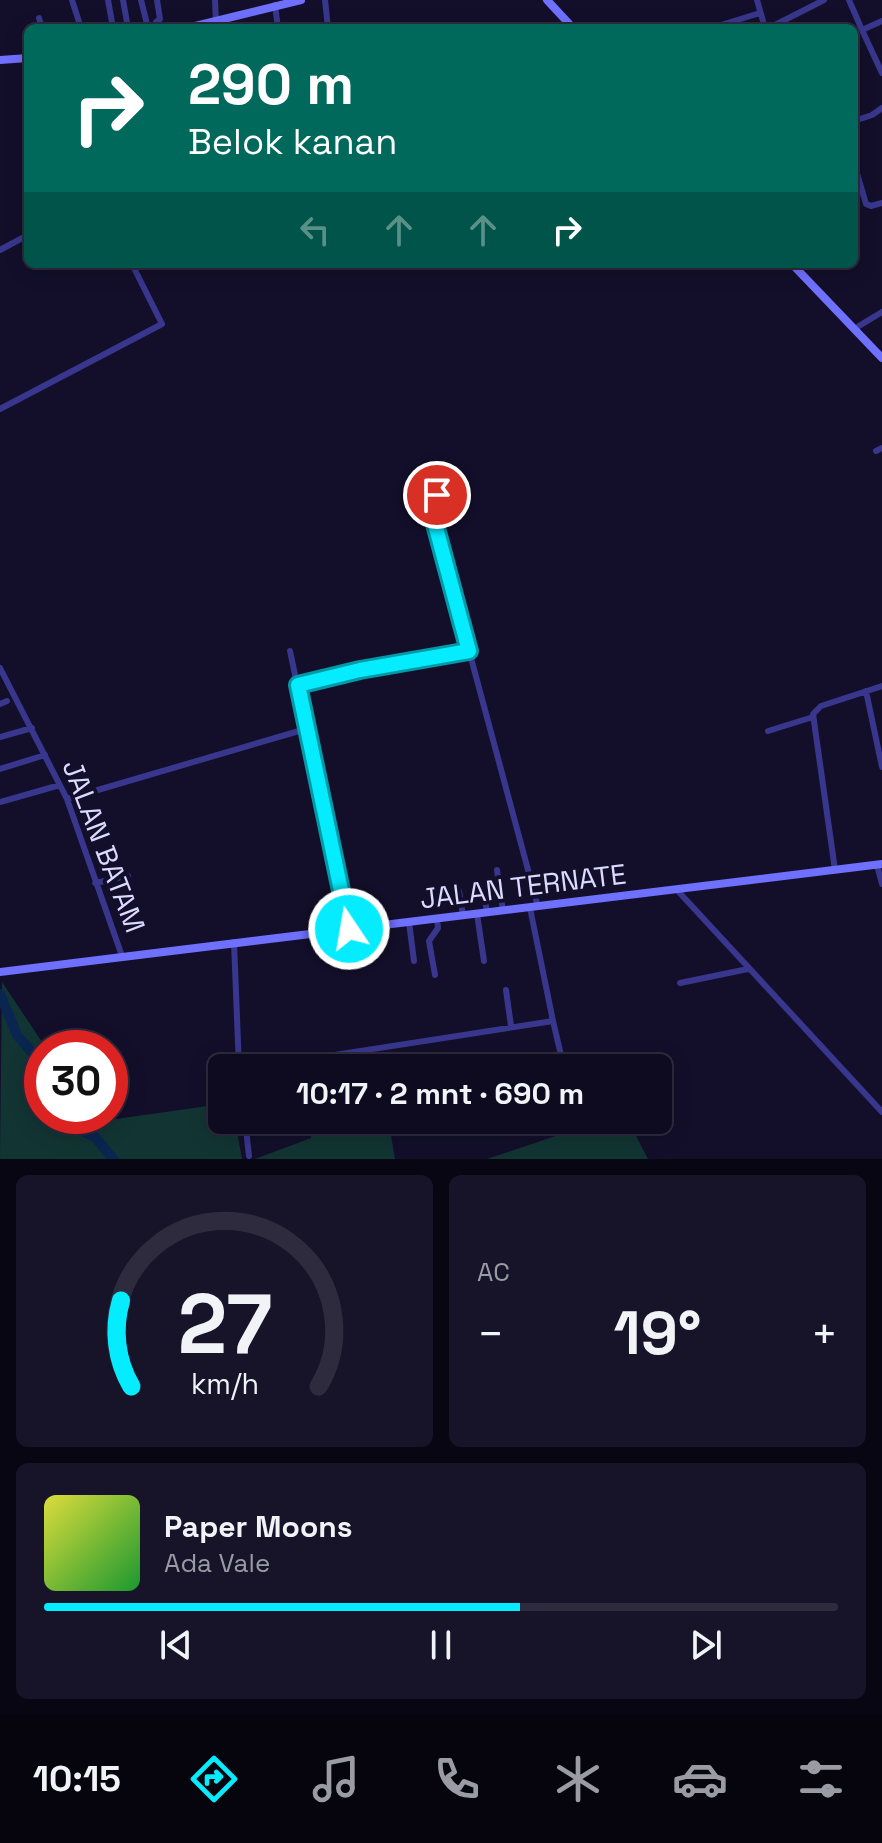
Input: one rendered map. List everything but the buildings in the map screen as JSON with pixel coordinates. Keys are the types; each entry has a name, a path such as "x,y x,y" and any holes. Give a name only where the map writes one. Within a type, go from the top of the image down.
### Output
{"street":[{"path":"72,0 80,24"},
{"path":"108,0 112,24"},
{"path":"123,0 127,24"},
{"path":"141,0 147,24"},
{"path":"156,24 160,19 157,0"},
{"path":"215,0 216,21"},
{"path":"204,24 301,0"},
{"path":"325,0 328,24"},
{"path":"547,0 569,24"},
{"path":"757,0 765,24"},
{"path":"775,24 824,0"},
{"path":"849,0 882,73"},
{"path":"278,24 280,3"},
{"path":"724,24 760,13"},
{"path":"39,18 41,24"},
{"path":"862,30 882,21"},
{"path":"0,60 24,58"},
{"path":"858,120 882,108"},
{"path":"858,177 866,204 882,203"},
{"path":"0,250 24,237"},
{"path":"0,409 162,324 134,268"},
{"path":"796,268 882,358"},
{"path":"854,329 882,312"},
{"path":"437,495 431,501 432,513 534,907 561,1054"},
{"path":"290,651 349,929"},
{"path":"298,685 360,670 469,651"},
{"name":"JALAN BATAM","path":"0,668 67,799 122,956"},
{"path":"835,870 814,710 882,686"},
{"path":"866,691 882,767"},
{"path":"768,731 813,717"},
{"path":"0,737 32,728"},
{"path":"67,799 306,729"},
{"path":"0,769 45,755"},
{"path":"0,802 60,785"},
{"path":"880,865 882,884"},
{"name":"JALAN TERNATE","path":"1,972 880,865"},
{"path":"497,870 503,911"},
{"path":"95,883 128,876"},
{"path":"677,890 882,1112"},
{"path":"459,891 463,915"},
{"path":"484,892 487,913"},
{"path":"477,914 484,961"},
{"path":"435,975 429,941 438,928 437,919"},
{"path":"409,922 414,961"},
{"path":"234,942 238,1054"},
{"path":"680,983 748,969"},
{"path":"506,990 511,1026"},
{"path":"345,1054 553,1021"},
{"path":"247,1134 249,1156"}],"green space":[{"path":"2,982 34,1030 24,1030 24,1134 128,1134 128,1117 208,1106 208,1134 238,1134 242,1159 0,1159"},
{"path":"311,1134 391,1134 395,1159 255,1159 311,1138"},
{"path":"561,1134 635,1134 648,1159 487,1159"}],"waterway":[{"path":"0,994 17,1035 24,1043"},
{"path":"88,1134 95,1137 113,1159"}],"route":[{"path":"349,929 298,685 360,670 469,651 432,513 431,501 437,495"}]}
